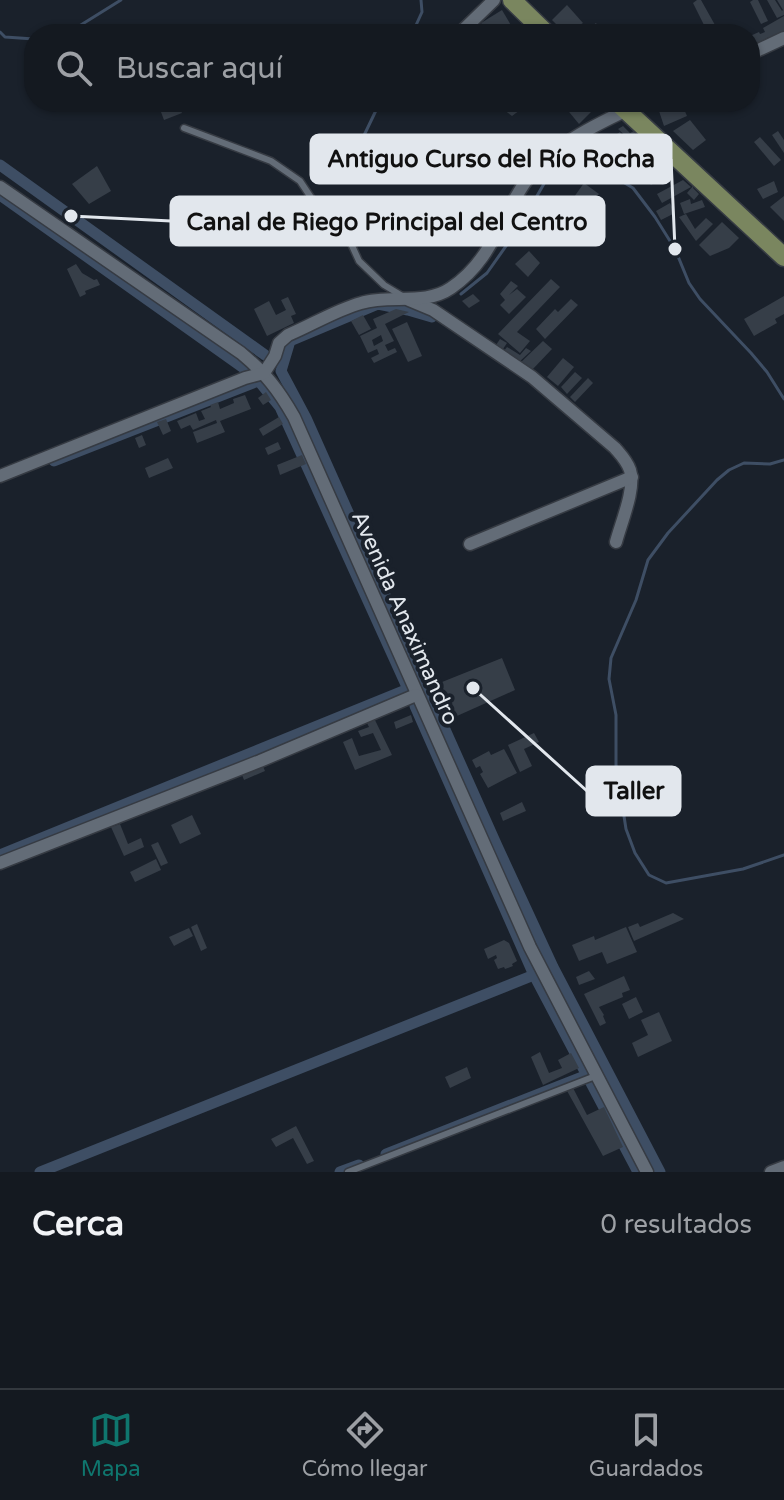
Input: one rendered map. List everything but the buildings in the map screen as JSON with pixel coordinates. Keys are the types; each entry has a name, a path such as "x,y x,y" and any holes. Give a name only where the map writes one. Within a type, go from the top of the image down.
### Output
{"street":[{"path":"469,24 494,0"},
{"path":"512,0 537,24"},
{"path":"760,49 784,38"},
{"path":"0,476 264,373 279,343 288,335 360,303 378,299 434,297 449,289 478,263 535,169 557,148 612,112"},
{"path":"627,112 784,257"},
{"name":"Avenida Anaximandro","path":"0,187 241,353 264,373 280,394 294,417 530,947 647,1172"},
{"path":"406,298 433,310 496,352 556,396 615,448 625,460 632,477 616,542"},
{"path":"470,544 632,477"},
{"path":"0,863 260,761 416,695"},
{"path":"771,1172 784,1167"}],"lane":[{"path":"184,128 271,161 300,181 312,199 338,215 359,261 384,285 406,298"},
{"path":"348,1172 598,1075"}],"waterway":[{"path":"82,24 121,0"},
{"path":"417,24 422,12 421,0"},
{"path":"0,32 5,37 24,38"},
{"path":"347,171 375,112"},
{"path":"0,165 265,355"},
{"path":"461,294 487,273 518,229 545,182 557,172 573,168 608,173 633,188 675,249 689,283 700,299 767,372 784,399"},
{"path":"0,195 245,369"},
{"path":"432,317 378,304 290,341 281,371 306,418 553,967 660,1172"},
{"path":"0,855 408,689 280,407 258,380"},
{"path":"54,461 258,381"},
{"path":"784,460 770,464 744,463 729,470 668,533 648,560 636,600 611,658 609,679 616,715 616,765 626,829 635,853 649,875 666,883 743,869 784,855"},
{"path":"415,706 534,975 638,1172"},
{"path":"40,1172 534,975"},
{"path":"386,1154 587,1075"},
{"path":"340,1172 359,1165"}],"place":[{"name":"Canal de Riego Principal del Centro","path":"71,216"},
{"name":"Antiguo Curso del Río Rocha","path":"675,249"},
{"name":"Taller","path":"473,688"}]}
